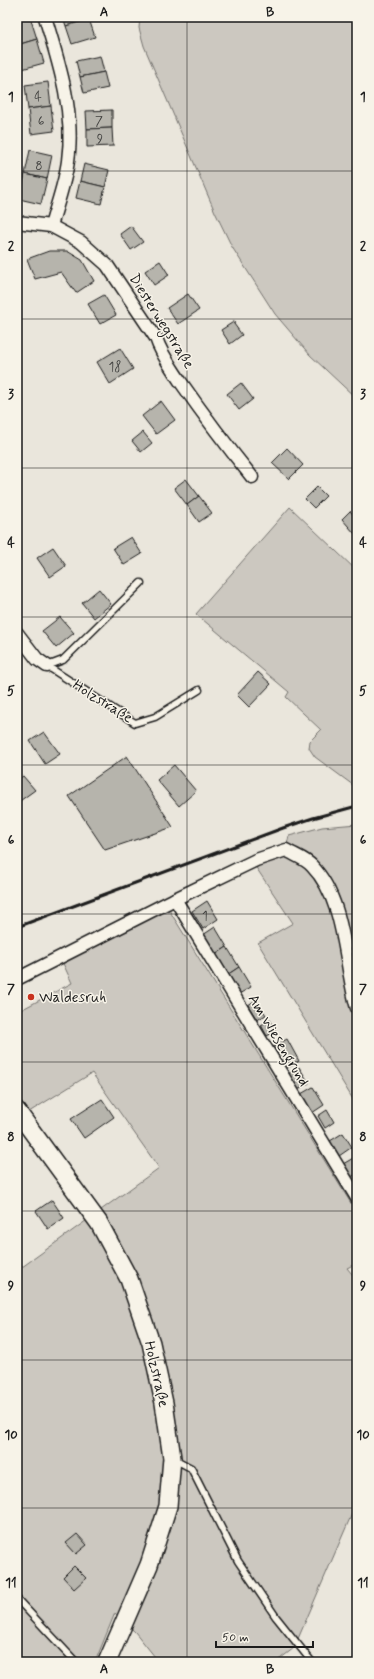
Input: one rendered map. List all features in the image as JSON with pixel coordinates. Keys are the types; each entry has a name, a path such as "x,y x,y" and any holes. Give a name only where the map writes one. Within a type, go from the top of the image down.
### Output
{"street":[{"path":"46,17 67,101 69,133 68,159 65,177 52,226"},
{"name":"Diesterwegstraße","path":"17,222 52,226 81,242 107,265 156,338 159,349 186,389 234,455 252,477"},
{"name":"Holzstraße","path":"17,633 37,659 48,666"},
{"path":"17,979 256,860 286,850 312,865 326,884 332,897 343,937 348,969 357,1008"},
{"name":"Am Wiesengrund","path":"175,899 357,1198"},
{"name":"Holzstraße","path":"17,1111 98,1224 129,1279 151,1343 164,1403 172,1458 168,1506 149,1565 107,1662"}],"lane":[{"path":"48,666 63,660 141,583"},
{"name":"Holzstraße","path":"48,666 135,723 155,717 199,690"},
{"path":"172,1458 191,1468 238,1561 276,1617 312,1662"},
{"path":"17,1599 76,1662"}],"shaded area":[{"path":"140,17 357,17 357,399 310,355 275,314 232,247 215,212 144,46 139,28"},
{"path":"290,507 357,571 357,788 315,757 309,748 310,741 321,730 286,697 289,692 196,614"},
{"path":"357,824 357,926 353,933 357,935 357,1106 258,943 293,923 255,866 284,857 289,836 322,827"},
{"path":"169,910 357,1213 357,1263 347,1268 357,1280 357,1502 294,1648 276,1662 159,1662 135,1632 115,1613 95,1662 17,1662 17,1268 18,1270 159,1168 92,1073 29,1112 17,1095 17,1012 72,983 61,959"}],"building":[{"path":"30,17 37,39 17,45 17,19"},
{"path":"63,17 88,17 89,19 66,26"},
{"path":"89,19 95,37 72,44 66,26"},
{"path":"37,39 44,63 22,69 17,52 17,45"},
{"path":"100,56 104,72 80,77 76,61"},
{"path":"104,72 108,88 84,93 80,77"},
{"path":"48,82 51,106 28,109 25,85"},
{"path":"51,106 54,131 31,134 28,109"},
{"path":"112,110 112,128 87,129 86,111"},
{"path":"112,128 113,146 87,147 87,129"},
{"path":"30,150 52,155 47,179 25,174"},
{"path":"84,164 109,170 105,187 80,181"},
{"path":"25,174 47,179 41,204 19,199"},
{"path":"80,181 105,187 101,204 76,198"},
{"path":"131,226 143,242 131,250 120,234"},
{"path":"49,251 67,251 82,260 94,281 76,293 61,272 35,279 27,259"},
{"path":"160,261 169,275 154,285 145,271"},
{"path":"188,294 199,310 178,324 167,308"},
{"path":"104,295 116,315 100,324 88,304"},
{"path":"235,321 236,323 234,324 242,335 230,344 221,330"},
{"path":"120,348 133,369 110,384 97,362"},
{"path":"241,383 253,399 239,410 227,394"},
{"path":"161,401 175,420 156,434 142,416"},
{"path":"143,432 152,443 141,452 132,441"},
{"path":"287,448 303,465 289,479 272,463"},
{"path":"186,479 199,496 187,505 174,488"},
{"path":"317,487 326,496 314,508 305,499"},
{"path":"199,496 212,513 199,522 187,505"},
{"path":"350,511 357,519 357,532 355,534 342,519"},
{"path":"131,537 142,554 124,565 113,548"},
{"path":"53,547 66,566 50,577 37,558"},
{"path":"99,589 111,604 94,618 82,603"},
{"path":"60,617 74,633 56,648 42,631"},
{"path":"258,672 271,684 249,707 237,695"},
{"path":"44,732 60,754 45,764 30,741"},
{"path":"127,756 173,827 105,850 69,796"},
{"path":"174,765 196,791 179,806 157,780"},
{"path":"23,776 35,790 17,803 17,780"},
{"path":"207,901 218,919 203,929 192,911"},
{"path":"215,927 227,947 215,955 203,935"},
{"path":"227,947 239,967 227,975 215,955"},
{"path":"239,967 251,987 239,994 227,975"},
{"path":"256,1000 266,1015 257,1020 248,1005"},
{"path":"270,1020 276,1031 267,1036 261,1025"},
{"path":"287,1039 299,1061 285,1069 273,1047"},
{"path":"299,1067 309,1083 298,1089 288,1074"},
{"path":"313,1087 324,1105 312,1113 301,1094"},
{"path":"102,1099 114,1117 84,1138 71,1119"},
{"path":"327,1110 334,1122 325,1128 318,1116"},
{"path":"343,1133 352,1147 339,1156 330,1141"},
{"path":"355,1157 357,1161 357,1174 351,1177 343,1164"},
{"path":"52,1200 64,1218 48,1229 36,1211"},
{"path":"77,1534 87,1545 76,1554 66,1543"},
{"path":"74,1566 86,1578 74,1589 63,1577"}],"railway":[{"path":"17,927 283,828 357,806"}],"place":[{"name":"Waldesruh","path":"31,997"}]}
